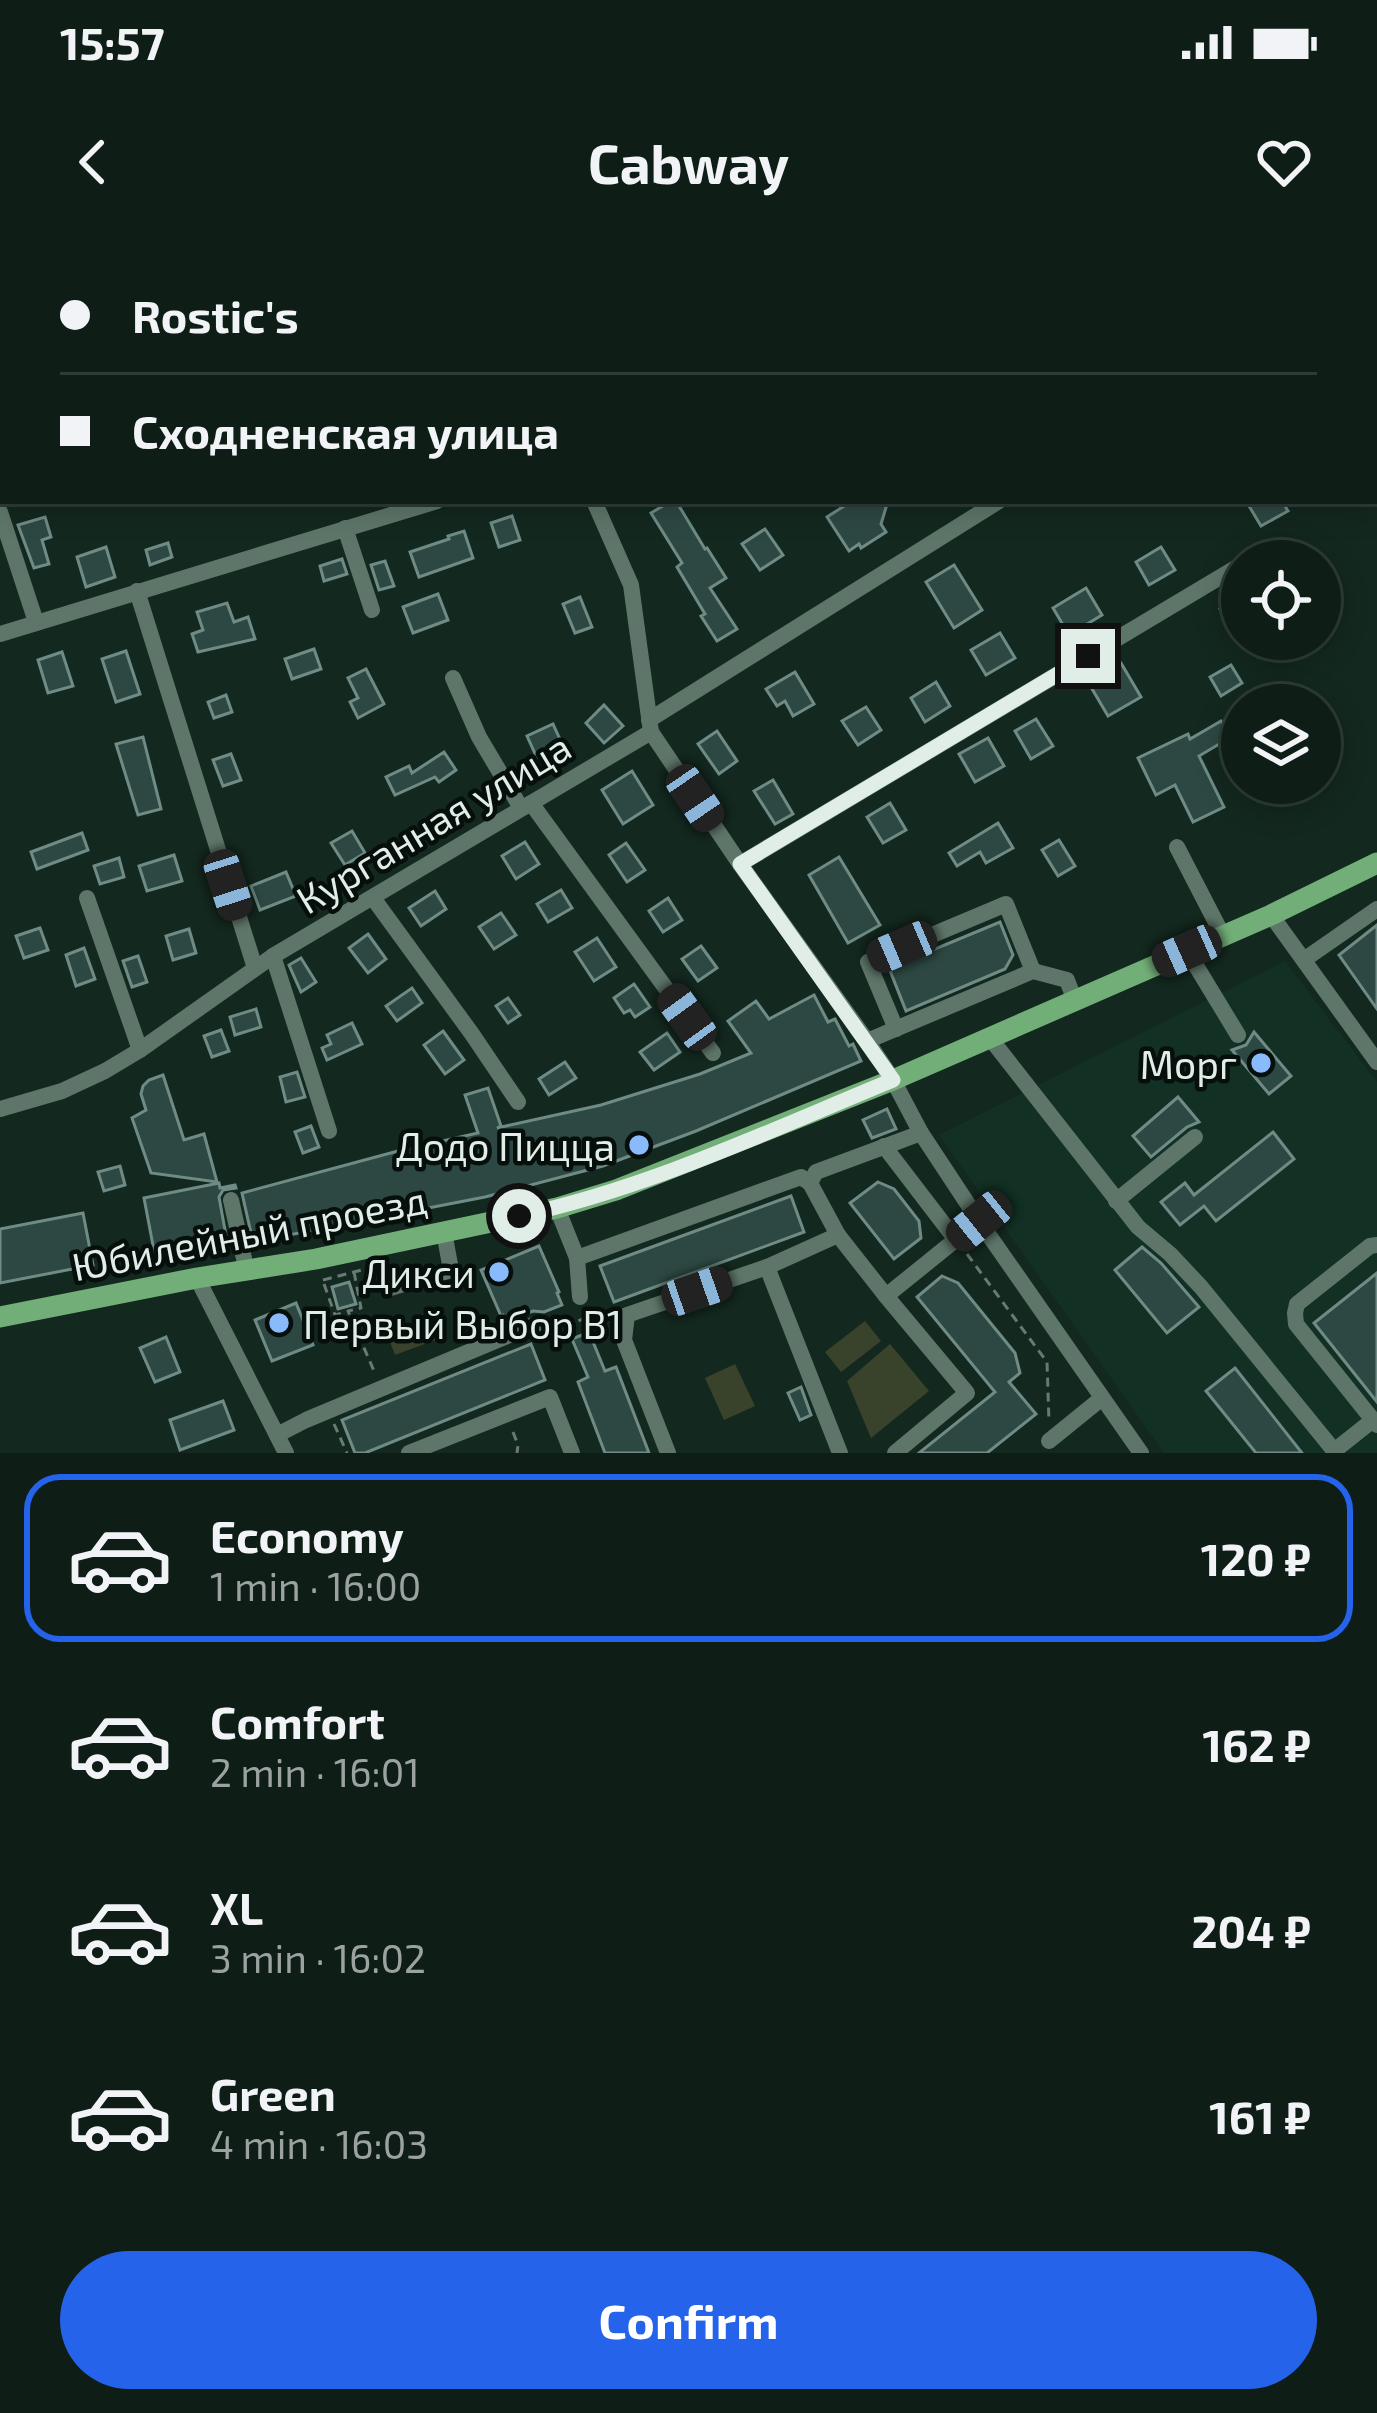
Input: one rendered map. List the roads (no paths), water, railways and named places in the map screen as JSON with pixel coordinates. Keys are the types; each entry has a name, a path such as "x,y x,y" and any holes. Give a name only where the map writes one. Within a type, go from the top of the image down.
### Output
{"main road":[{"name":"Юбилейный проезд","path":"0,1317 444,1232 557,1208 650,1179 893,1080 1376,865"}],"street":[{"path":"0,634 427,504"},
{"path":"594,504 632,585 650,726 740,864 893,1080 979,1221 1141,1453"},
{"name":"Курганная улица","path":"0,1109 62,1091 140,1050 273,956 526,806 994,504"},
{"path":"0,512 36,622"},
{"path":"345,528 372,610"},
{"path":"740,864 1221,576"},
{"path":"136,591 255,968"},
{"path":"453,678 479,737 526,806 712,1052"},
{"path":"1178,847 1223,937"},
{"path":"87,898 140,1050"},
{"path":"374,898 518,1102"},
{"path":"896,1029 868,962 1006,904 1033,971"},
{"path":"1305,959 1377,909"},
{"path":"1271,915 1377,1062"},
{"path":"1187,951 1238,1035"},
{"path":"273,956 329,1131"},
{"path":"867,1041 1033,971 1066,980 1075,1001"},
{"path":"990,1038 1116,1201 1202,1287 1335,1452 1375,1422 1296,1324 1294,1312 1298,1304 1377,1245"},
{"path":"810,1183 816,1172 921,1132"},
{"path":"1116,1201 1195,1137"},
{"path":"884,1146 956,1240"},
{"path":"577,1258 801,1177 810,1183 838,1235 967,1393 896,1453"},
{"path":"231,1200 247,1272"},
{"path":"557,1208 577,1258 580,1298"},
{"path":"886,1296 979,1221"},
{"path":"390,1288 451,1270 444,1232"},
{"path":"668,1453 624,1340 627,1315 767,1267 838,1235"},
{"path":"767,1267 840,1453"},
{"path":"196,1278 286,1453"},
{"path":"277,1435 538,1323"},
{"path":"409,1453 550,1397 572,1453"},
{"path":"1049,1441 1102,1398"}],"place":[{"name":"Морг","path":"1261,1063"},
{"name":"Додо Пицца","path":"639,1145"},
{"name":"Дикси","path":"499,1272"},
{"name":"Первый Выбор В1","path":"279,1323"}]}
